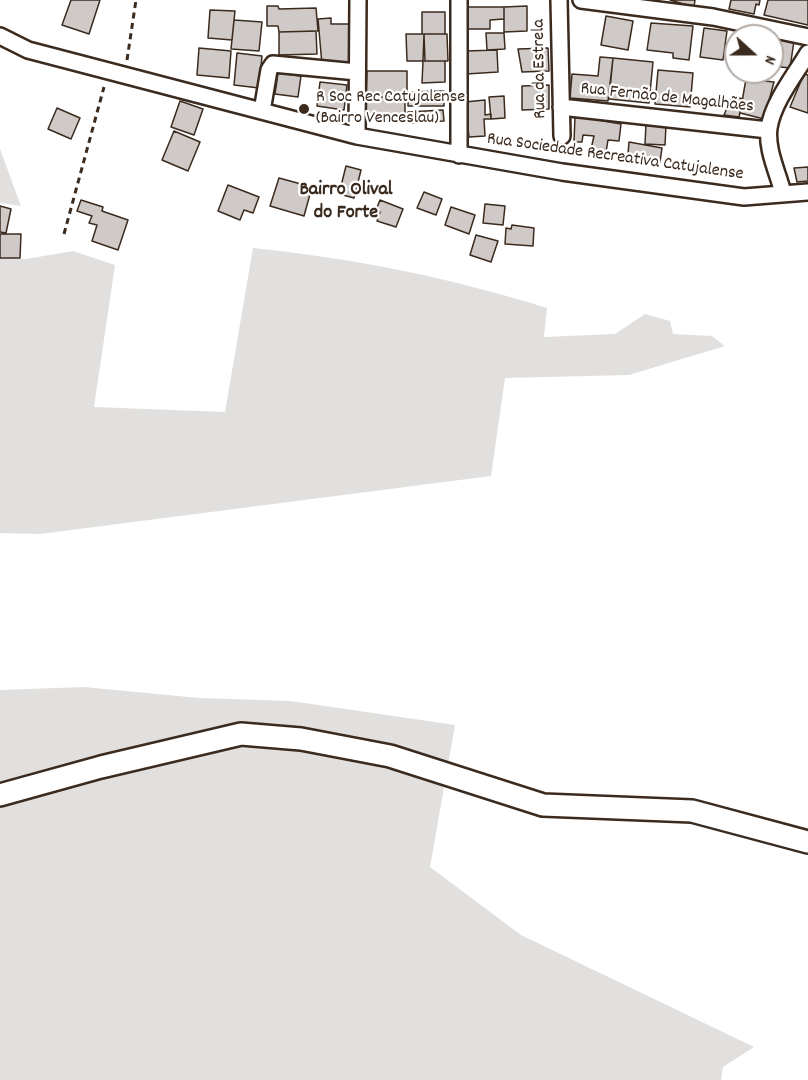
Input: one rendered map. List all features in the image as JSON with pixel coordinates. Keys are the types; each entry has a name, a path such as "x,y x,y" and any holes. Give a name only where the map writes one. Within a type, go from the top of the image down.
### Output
{"street":[{"path":"357,136 358,0"},
{"path":"459,0 459,155"},
{"name":"Rua da Estrela","path":"559,0 562,136"},
{"path":"581,0 713,17 808,37"},
{"name":"Rua Sociedade Recreativa Catujalense","path":"0,36 28,50 357,136 459,155 744,197 808,192"},
{"path":"783,193 770,147 768,130 772,115 808,53"},
{"path":"262,111 269,70 273,64 357,72"},
{"name":"Rua Fernão de Magalhães","path":"561,107 768,130"},
{"path":"0,795 102,767 241,734 301,739 390,756 543,805 692,811 808,842"}],"path":[{"path":"124,75 136,0"},
{"path":"64,234 108,71"}],"shaded area":[{"path":"0,149 21,206 0,203"},
{"path":"253,248 327,257 401,270 475,287 547,308 544,337 615,334 645,314 670,321 673,334 712,336 725,346 629,375 505,378 491,476 40,534 0,533 0,258 26,259 73,251 115,265 94,407 225,412"},
{"path":"84,687 199,698 291,701 455,725 430,867 521,935 754,1047 723,1067 721,1080 0,1080 0,690"}],"building":[{"path":"71,0 100,0 89,34 62,25"},
{"path":"670,0 695,0 694,7"},
{"path":"731,0 760,0 759,5 756,4 754,14 729,9"},
{"path":"768,0 808,0 808,25 764,15"},
{"path":"267,6 278,6 279,9 316,8 318,31 279,32 278,26 267,26"},
{"path":"527,6 527,31 504,32 504,7"},
{"path":"465,7 504,7 504,19 490,20 490,29 465,29"},
{"path":"210,10 235,11 232,40 208,38"},
{"path":"422,12 445,12 445,34 422,34"},
{"path":"606,16 633,21 628,50 601,45"},
{"path":"331,18 331,24 349,24 350,64 322,65 318,19"},
{"path":"234,20 262,22 259,51 231,49"},
{"path":"651,23 693,26 689,60 673,58 673,53 647,50"},
{"path":"704,28 724,31 723,60 700,57"},
{"path":"316,31 317,54 279,55 279,32"},
{"path":"486,33 504,33 505,49 487,50"},
{"path":"406,34 424,34 423,61 407,61"},
{"path":"424,34 447,34 448,61 425,61"},
{"path":"784,40 794,41 790,68 784,67"},
{"path":"199,48 231,51 229,78 197,75"},
{"path":"548,48 549,71 522,72 518,49"},
{"path":"497,50 498,72 466,74 465,51"},
{"path":"237,53 262,56 259,88 234,85"},
{"path":"600,57 613,58 608,101 570,98 572,74 598,76"},
{"path":"613,58 653,62 649,103 609,99"},
{"path":"423,61 445,61 445,82 422,83"},
{"path":"658,70 693,73 690,107 655,104"},
{"path":"367,71 407,71 407,90 404,90 404,97 366,97"},
{"path":"278,73 301,76 298,97 275,94"},
{"path":"804,74 808,75 808,113 790,107"},
{"path":"320,82 347,85 344,110 317,106"},
{"path":"745,84 773,84 764,119 740,113"},
{"path":"549,85 549,109 522,110 522,86"},
{"path":"444,91 444,106 408,106 408,92"},
{"path":"504,96 505,118 491,119 489,97"},
{"path":"732,96 743,99 739,117 724,115"},
{"path":"366,97 405,97 405,122 379,122 379,118 366,118"},
{"path":"485,100 485,115 491,114 491,119 484,119 485,136 469,137 465,102"},
{"path":"180,101 203,109 194,135 171,127"},
{"path":"57,108 80,118 71,139 48,129"},
{"path":"443,110 444,121 408,123 408,112"},
{"path":"575,116 621,124 619,141 608,140 606,152 591,149 594,136 583,135 582,142 574,142"},
{"path":"646,123 666,125 665,145 645,144"},
{"path":"174,131 200,142 188,171 162,160"},
{"path":"629,142 662,148 660,162 628,154"},
{"path":"346,166 361,170 354,198 339,194"},
{"path":"808,167 808,181 797,182 794,168"},
{"path":"279,178 312,187 304,216 270,206"},
{"path":"228,185 259,197 253,213 244,210 240,220 218,211"},
{"path":"424,192 442,199 436,215 417,208"},
{"path":"81,200 103,207 102,211 128,220 118,250 92,241 97,225 89,223 92,216 77,211"},
{"path":"380,200 403,209 396,227 377,221 380,212 376,210"},
{"path":"485,204 505,206 503,225 483,223"},
{"path":"0,206 11,209 6,233 0,232"},
{"path":"451,207 475,215 469,234 445,225"},
{"path":"512,225 534,228 533,246 505,244 506,228 511,229"},
{"path":"0,234 21,234 20,258 0,258"},
{"path":"476,235 498,241 491,262 470,255"}],"place":[{"name":"R Soc Rec Catujalense (Bairro Venceslau)","path":"304,109"}],"district":[{"name":"Bairro Olival do Forte","path":"346,202"}]}
